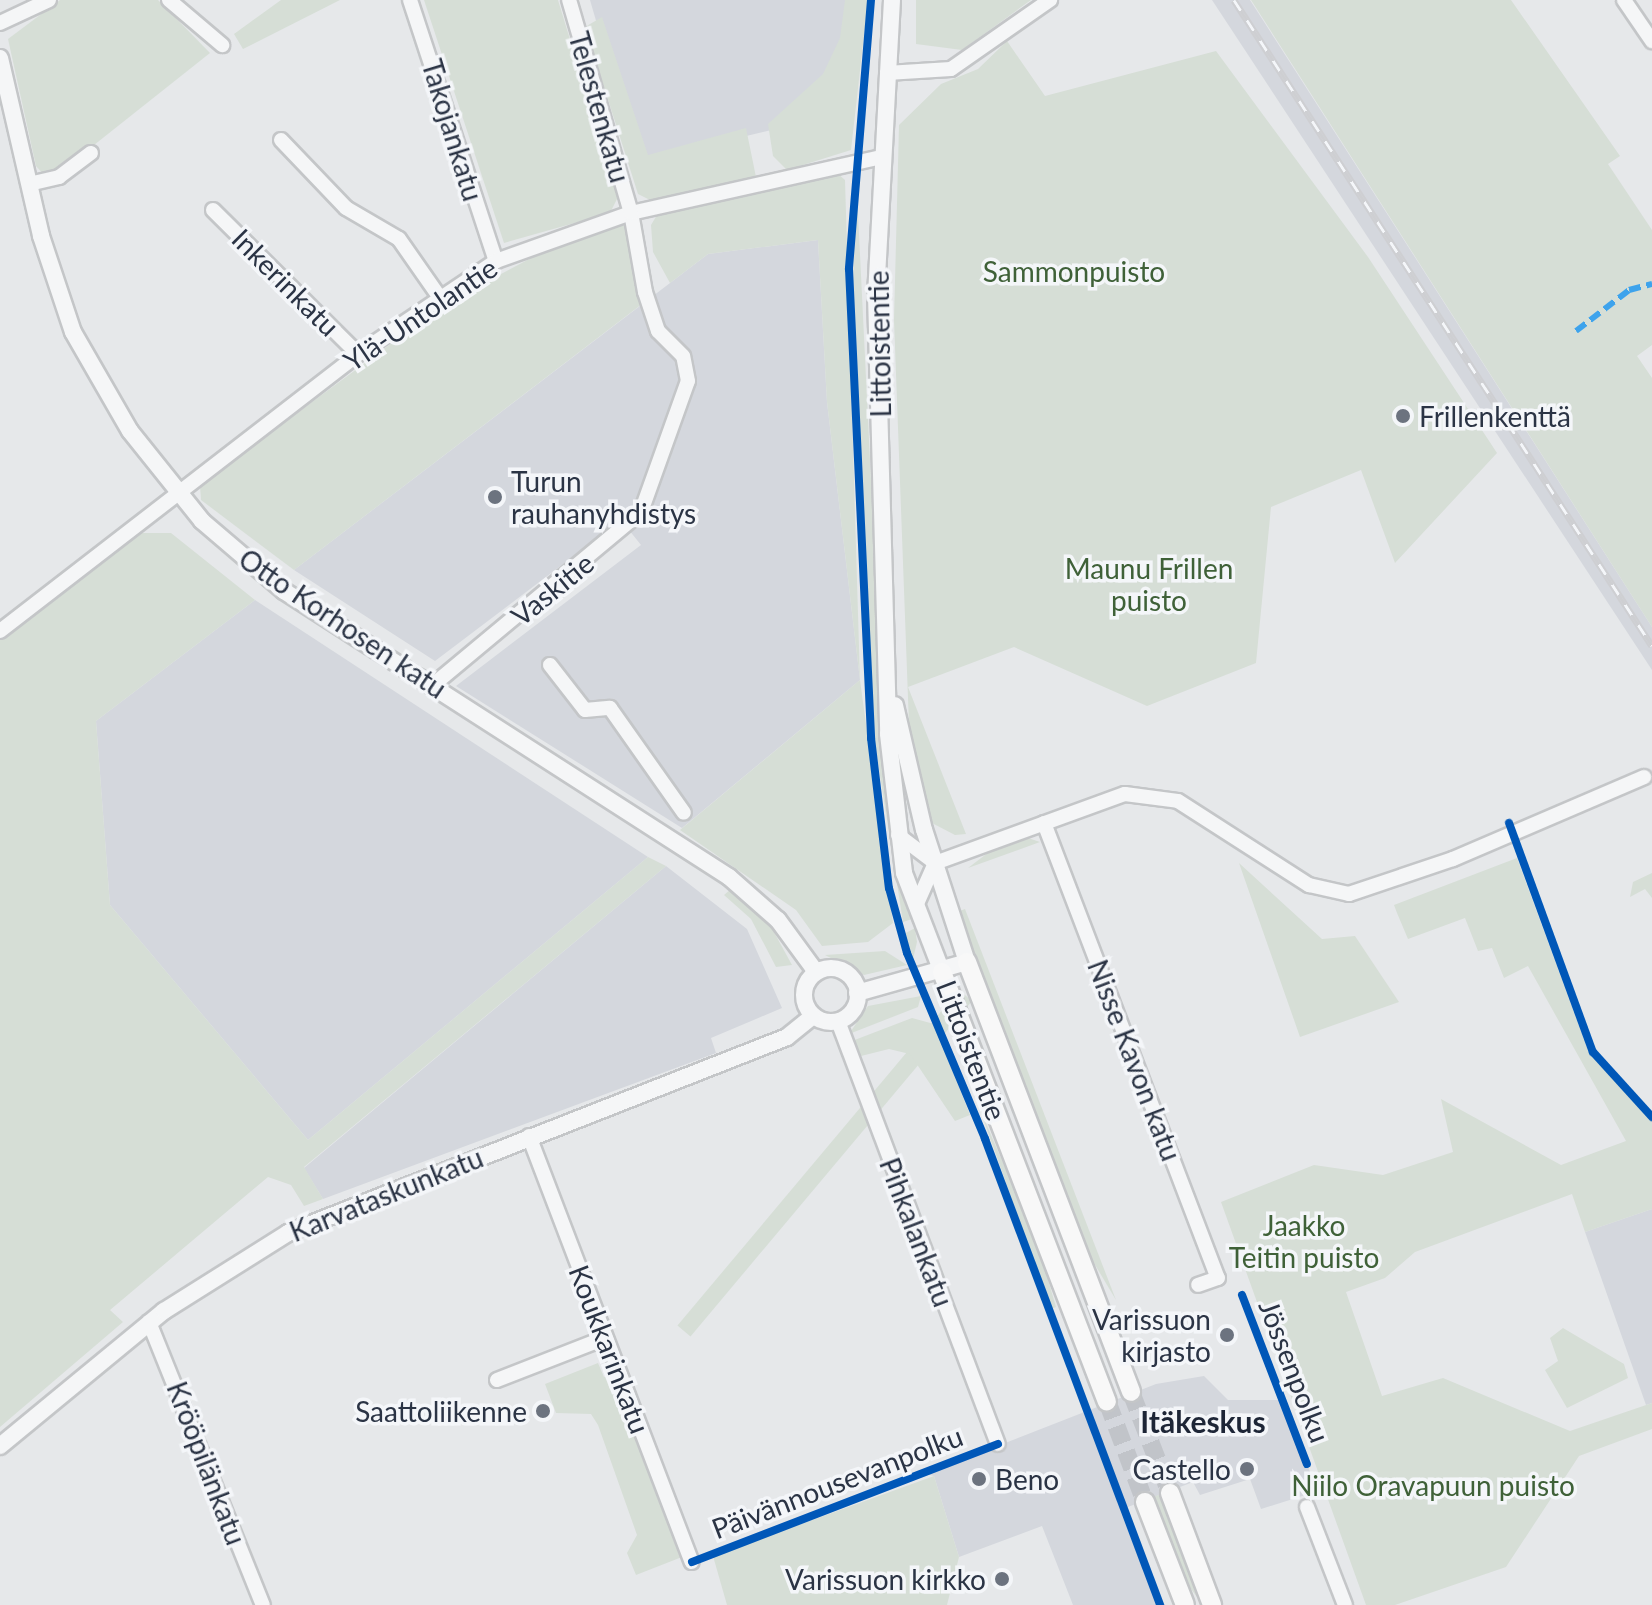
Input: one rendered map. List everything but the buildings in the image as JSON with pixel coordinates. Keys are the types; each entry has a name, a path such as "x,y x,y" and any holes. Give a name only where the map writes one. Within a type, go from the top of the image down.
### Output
{"main road":[{"name":"Littoistentie","path":"967,962 1131,1392"},
{"name":"Littoistentie","path":"942,972 1107,1401"},
{"path":"1170,1493 1212,1605"},
{"path":"1145,1502 1185,1605"}],"street":[{"path":"0,23 49,0"},
{"path":"169,0 222,45"},
{"name":"Takojankatu","path":"410,0 496,261"},
{"name":"Telestenkatu","path":"569,0 631,213"},
{"name":"Littoistentie","path":"892,0 881,157 876,295 898,834 916,906 942,972"},
{"path":"887,73 951,69 1050,0"},
{"path":"1624,0 1652,41"},
{"name":"Otto Korhosen katu","path":"0,58 29,184 73,332 109,400 178,493 284,591 729,877 778,920 816,972"},
{"path":"281,140 346,208 399,239 438,295"},
{"path":"29,184 59,177 91,153"},
{"name":"Ylä-Untolantie","path":"2,625 438,295 496,261 631,213 881,157"},
{"name":"Inkerinkatu","path":"213,210 358,354"},
{"name":"Vaskitie","path":"433,685 630,525 652,495 688,381 683,356 653,318 631,213"},
{"path":"550,665 585,710 610,708 684,813"},
{"name":"Littoistentie","path":"891,688 935,863 967,962"},
{"path":"916,906 935,863 1115,796 1157,794 1309,885 1349,894 1453,859 1644,777"},
{"name":"Nisse Kavon katu","path":"1044,823 1218,1278 1198,1285"},
{"path":"898,834 935,863"},
{"path":"857,993 942,972 967,962"},
{"path":"816,972 847,973 857,993 853,1010 838,1021 813,1016 804,993 816,972"},
{"name":"Karvataskunkatu","path":"0,1446 149,1322 288,1233 787,1037 813,1016"},
{"name":"Pihkalankatu","path":"838,1021 998,1444"},
{"name":"Koukkarinkatu","path":"529,1136 692,1562"},
{"name":"Krööpilänkatu","path":"149,1322 263,1605"},
{"path":"497,1380 605,1338"},
{"path":"1307,1507 1345,1605"}],"shaded area":[{"path":"590,0 849,0 846,54 788,126 637,162"},
{"path":"1212,0 1250,0 1652,627 1652,670"},
{"path":"818,240 827,402 860,680 682,828 456,686 641,545 621,520 435,661 294,570 708,254"},
{"path":"255,600 648,857 308,1140 110,905 96,721"},
{"path":"666,866 747,929 782,1008 711,1038 716,1053 323,1199 304,1168"},
{"path":"1652,1209 1652,1403 1646,1405 1585,1232"},
{"path":"1204,1376 1228,1400 1280,1400 1318,1491 1261,1509 1250,1479 1200,1495 1193,1482 1120,1510 1157,1605 1073,1605 1042,1526 959,1557 934,1476 926,1474 1156,1384"}],"green space":[{"path":"60,0 158,0 210,53 89,149 44,175 36,166 8,39"},
{"path":"281,0 340,0 243,49 234,34"},
{"path":"424,0 558,0 618,197 610,213 504,243"},
{"path":"845,0 868,0 851,150 787,170 773,156 768,124 823,74 840,38"},
{"path":"916,0 1031,0 962,50 916,44"},
{"path":"1251,0 1511,0 1620,156 1608,164 1652,230 1652,345 1637,356 1652,378 1652,627"},
{"path":"602,17 648,155 746,128 756,177 654,202 638,194 585,27"},
{"name":"Sammonpuisto","path":"1007,41 1045,96 1216,51 1368,257 1497,453 1395,563 1361,470 1271,507 1256,663 1147,706 1014,647 908,687 966,834 955,835 930,822 909,725 894,320 899,125 941,84 978,69"},
{"path":"856,172 880,666 897,859 912,919 903,922 874,737 853,281"},
{"path":"837,173 845,180 860,680 827,402 818,240 708,254 670,283 653,252 651,225 657,215"},
{"path":"614,224 627,226 642,304 294,570 201,500 200,485 446,303 569,238"},
{"path":"137,533 171,533 255,600 96,721 110,905 308,1140 648,857 666,866 304,1167 323,1199 304,1206 291,1185 268,1177 110,1310 123,1322 0,1427 0,639"},
{"path":"860,680 893,923 868,942 822,946 796,910 680,830"},
{"path":"1028,838 1040,842 968,868 989,852"},
{"path":"1517,858 1589,1053 1652,1121 1652,1209 1585,1232 1572,1194 1415,1252 1385,1278 1346,1292 1382,1396 1443,1378 1570,1431 1652,1403 1652,1429 1579,1456 1506,1567 1395,1605 1366,1605 1221,1202 1314,1165 1383,1175 1453,1152 1441,1099 1561,1165 1626,1141 1528,966 1504,978 1492,948 1478,951 1465,918 1408,939 1397,913 1394,905"},
{"path":"1239,863 1322,939 1355,936 1399,1002 1300,1037"},
{"path":"1652,873 1652,898 1645,889 1630,897 1633,882"},
{"path":"731,889 769,923 792,965 776,967 751,919 724,895"},
{"path":"965,909 1116,1300 1085,1248 957,912"},
{"path":"915,928 917,942 913,959 904,934"},
{"path":"885,951 907,965 864,975 825,955"},
{"path":"959,990 972,1001 690,1336 677,1326"},
{"path":"921,996 918,1007 849,1034 868,1006"},
{"path":"912,1018 934,1024 970,1115 955,1121 910,1054 889,1049 857,1057 852,1041"},
{"path":"979,1107 1037,1242 1056,1307 1051,1309"},
{"path":"1563,1328 1624,1364 1628,1378 1567,1408 1545,1370 1558,1361 1550,1338"},
{"path":"598,1363 604,1377 612,1375 682,1557 636,1575 627,1553 637,1535 598,1425 591,1414 556,1413 545,1384"},
{"path":"934,1476 959,1557 947,1605 727,1605 713,1556"},
{"path":"1161,1494 1203,1605 1185,1581 1153,1497"}],"tunnel":[{"path":"1131,1392 1170,1493"},
{"path":"1107,1401 1145,1502"}],"railway":[{"path":"1234,0 1652,646"}],"marked path":[{"path":"1576,331 1629,290 1652,284"}],"cycle path":[{"path":"871,0 849,269 871,738 889,888 907,953 985,1139 1160,1605"},
{"path":"1509,823 1593,1052 1652,1117"},
{"name":"Jössenpolku","path":"1242,1295 1307,1464"},
{"name":"Päivännousevanpolku","path":"692,1562 998,1444"}],"place":[{"name":"Frillenkenttä","path":"1403,416"},
{"name":"Turun rauhanyhdistys","path":"495,497"},
{"name":"Varissuon kirjasto","path":"1227,1335"},
{"name":"Saattoliikenne","path":"543,1411"},
{"name":"Castello","path":"1247,1469"},
{"name":"Beno","path":"979,1479"},
{"name":"Varissuon kirkko","path":"1002,1579"}],"district":[{"name":"Itäkeskus","path":"1203,1421"}],"park label":[{"name":"Maunu Frillen puisto","path":"1149,584"},
{"name":"Jaakko Teitin puisto","path":"1304,1241"},
{"name":"Niilo Oravapuun puisto","path":"1433,1485"}]}
